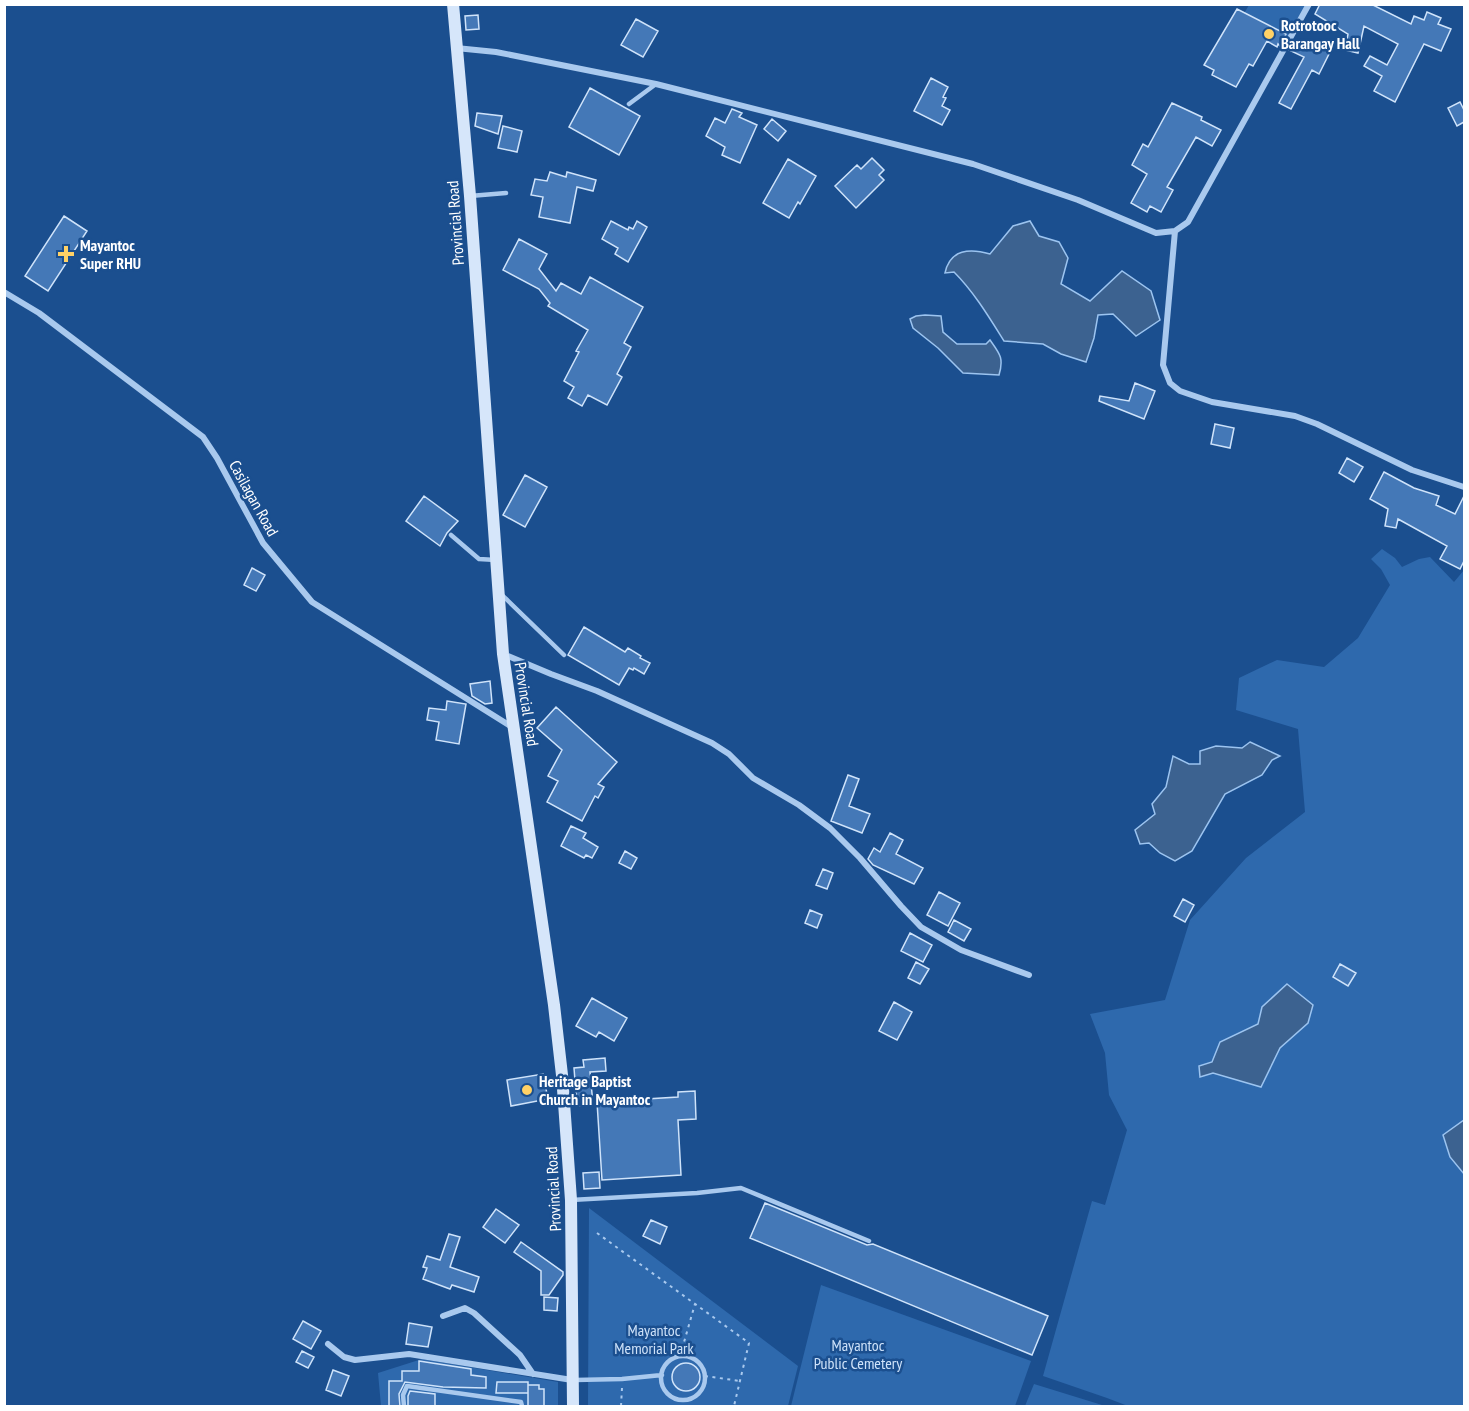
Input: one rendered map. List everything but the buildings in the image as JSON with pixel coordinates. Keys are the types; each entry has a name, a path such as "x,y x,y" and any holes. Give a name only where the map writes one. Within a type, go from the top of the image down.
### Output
{"main road":[{"name":"Provincial Road","path":"453,4 470,196 503,654 559,1042 571,1200 573,1407"}],"street":[{"path":"456,48 496,52 656,84 973,164 1078,200 1156,233 1175,231 1188,222 1309,4"},
{"path":"1175,231 1163,365 1170,382 1179,391 1212,402 1296,416 1412,470 1464,487"},
{"name":"Casilagan Road","path":"4,292 55,325 203,438 217,458 263,543 312,602 515,729"},
{"path":"503,654 597,691 712,743 729,754 753,778 799,805 830,828 921,927 961,950 1029,975"},
{"path":"443,1316 465,1308 474,1312 520,1356 534,1375"},
{"path":"328,1344 344,1357 355,1360 409,1354 572,1380"}],"lane":[{"path":"629,104 656,84"},
{"path":"470,196 507,193"},
{"path":"451,535 480,560 496,560"},
{"path":"498,591 564,655"},
{"path":"571,1200 697,1193 741,1188 869,1241"},
{"path":"680,1356 687,1356 699,1363 705,1376 704,1383 696,1395 682,1400 675,1398 664,1389 662,1375 668,1362 680,1356"},
{"path":"572,1380 662,1375"},
{"path":"404,1407 403,1395 407,1386 521,1402 522,1407"}],"path":[{"path":"597,1233 749,1343 734,1407"},
{"path":"680,1356 695,1303"},
{"path":"705,1376 740,1381"},
{"path":"621,1407 622,1379"}],"green space":[{"path":"1249,5 1307,5 1283,49 1238,24"},
{"path":"1382,549 1395,558 1402,567 1419,559 1430,557 1454,582 1464,570 1464,1406 1128,1406 1043,1376 1092,1201 1105,1205 1127,1130 1109,1095 1105,1053 1090,1014 1165,1000 1190,920 1246,858 1305,812 1298,729 1236,710 1239,678 1277,660 1324,667 1358,638 1390,585 1381,569 1371,559"},
{"name":"Mayantoc Memorial Park","path":"589,1208 798,1366 788,1406 588,1406"},
{"name":"Mayantoc Public Cemetery","path":"821,1285 1031,1361 1015,1406 791,1406"},
{"path":"422,1359 558,1382 558,1406 381,1406 378,1373"},
{"path":"1034,1384 1102,1405 1105,1406 1025,1406"}],"shaded area":[{"path":"1030,221 1039,236 1059,242 1068,258 1061,284 1090,301 1122,271 1151,291 1160,320 1136,336 1113,314 1098,315 1094,338 1086,362 1061,354 1043,344 1004,341 981,305 961,280 954,272 945,273 951,259 956,255 968,251 990,254 1013,226"},
{"path":"925,315 941,316 943,332 957,344 986,344 990,340 1000,356 999,375 963,373 938,348 913,328 910,319"},
{"path":"1250,742 1280,756 1272,760 1262,775 1225,794 1192,851 1175,861 1160,853 1149,843 1140,844 1135,830 1155,814 1152,804 1166,787 1173,756 1189,764 1200,764 1200,751 1216,746 1242,748"},
{"path":"1287,984 1313,1005 1308,1023 1280,1048 1261,1087 1213,1073 1200,1077 1199,1066 1212,1062 1220,1042 1258,1024 1262,1007"},
{"path":"1464,1120 1464,1174 1450,1157 1443,1135"}],"place":[{"name":"Rotrotooc Barangay Hall","path":"1269,34"},
{"name":"Mayantoc Super RHU","path":"66,254"},
{"name":"Heritage Baptist Church in Mayantoc","path":"527,1090"}]}
